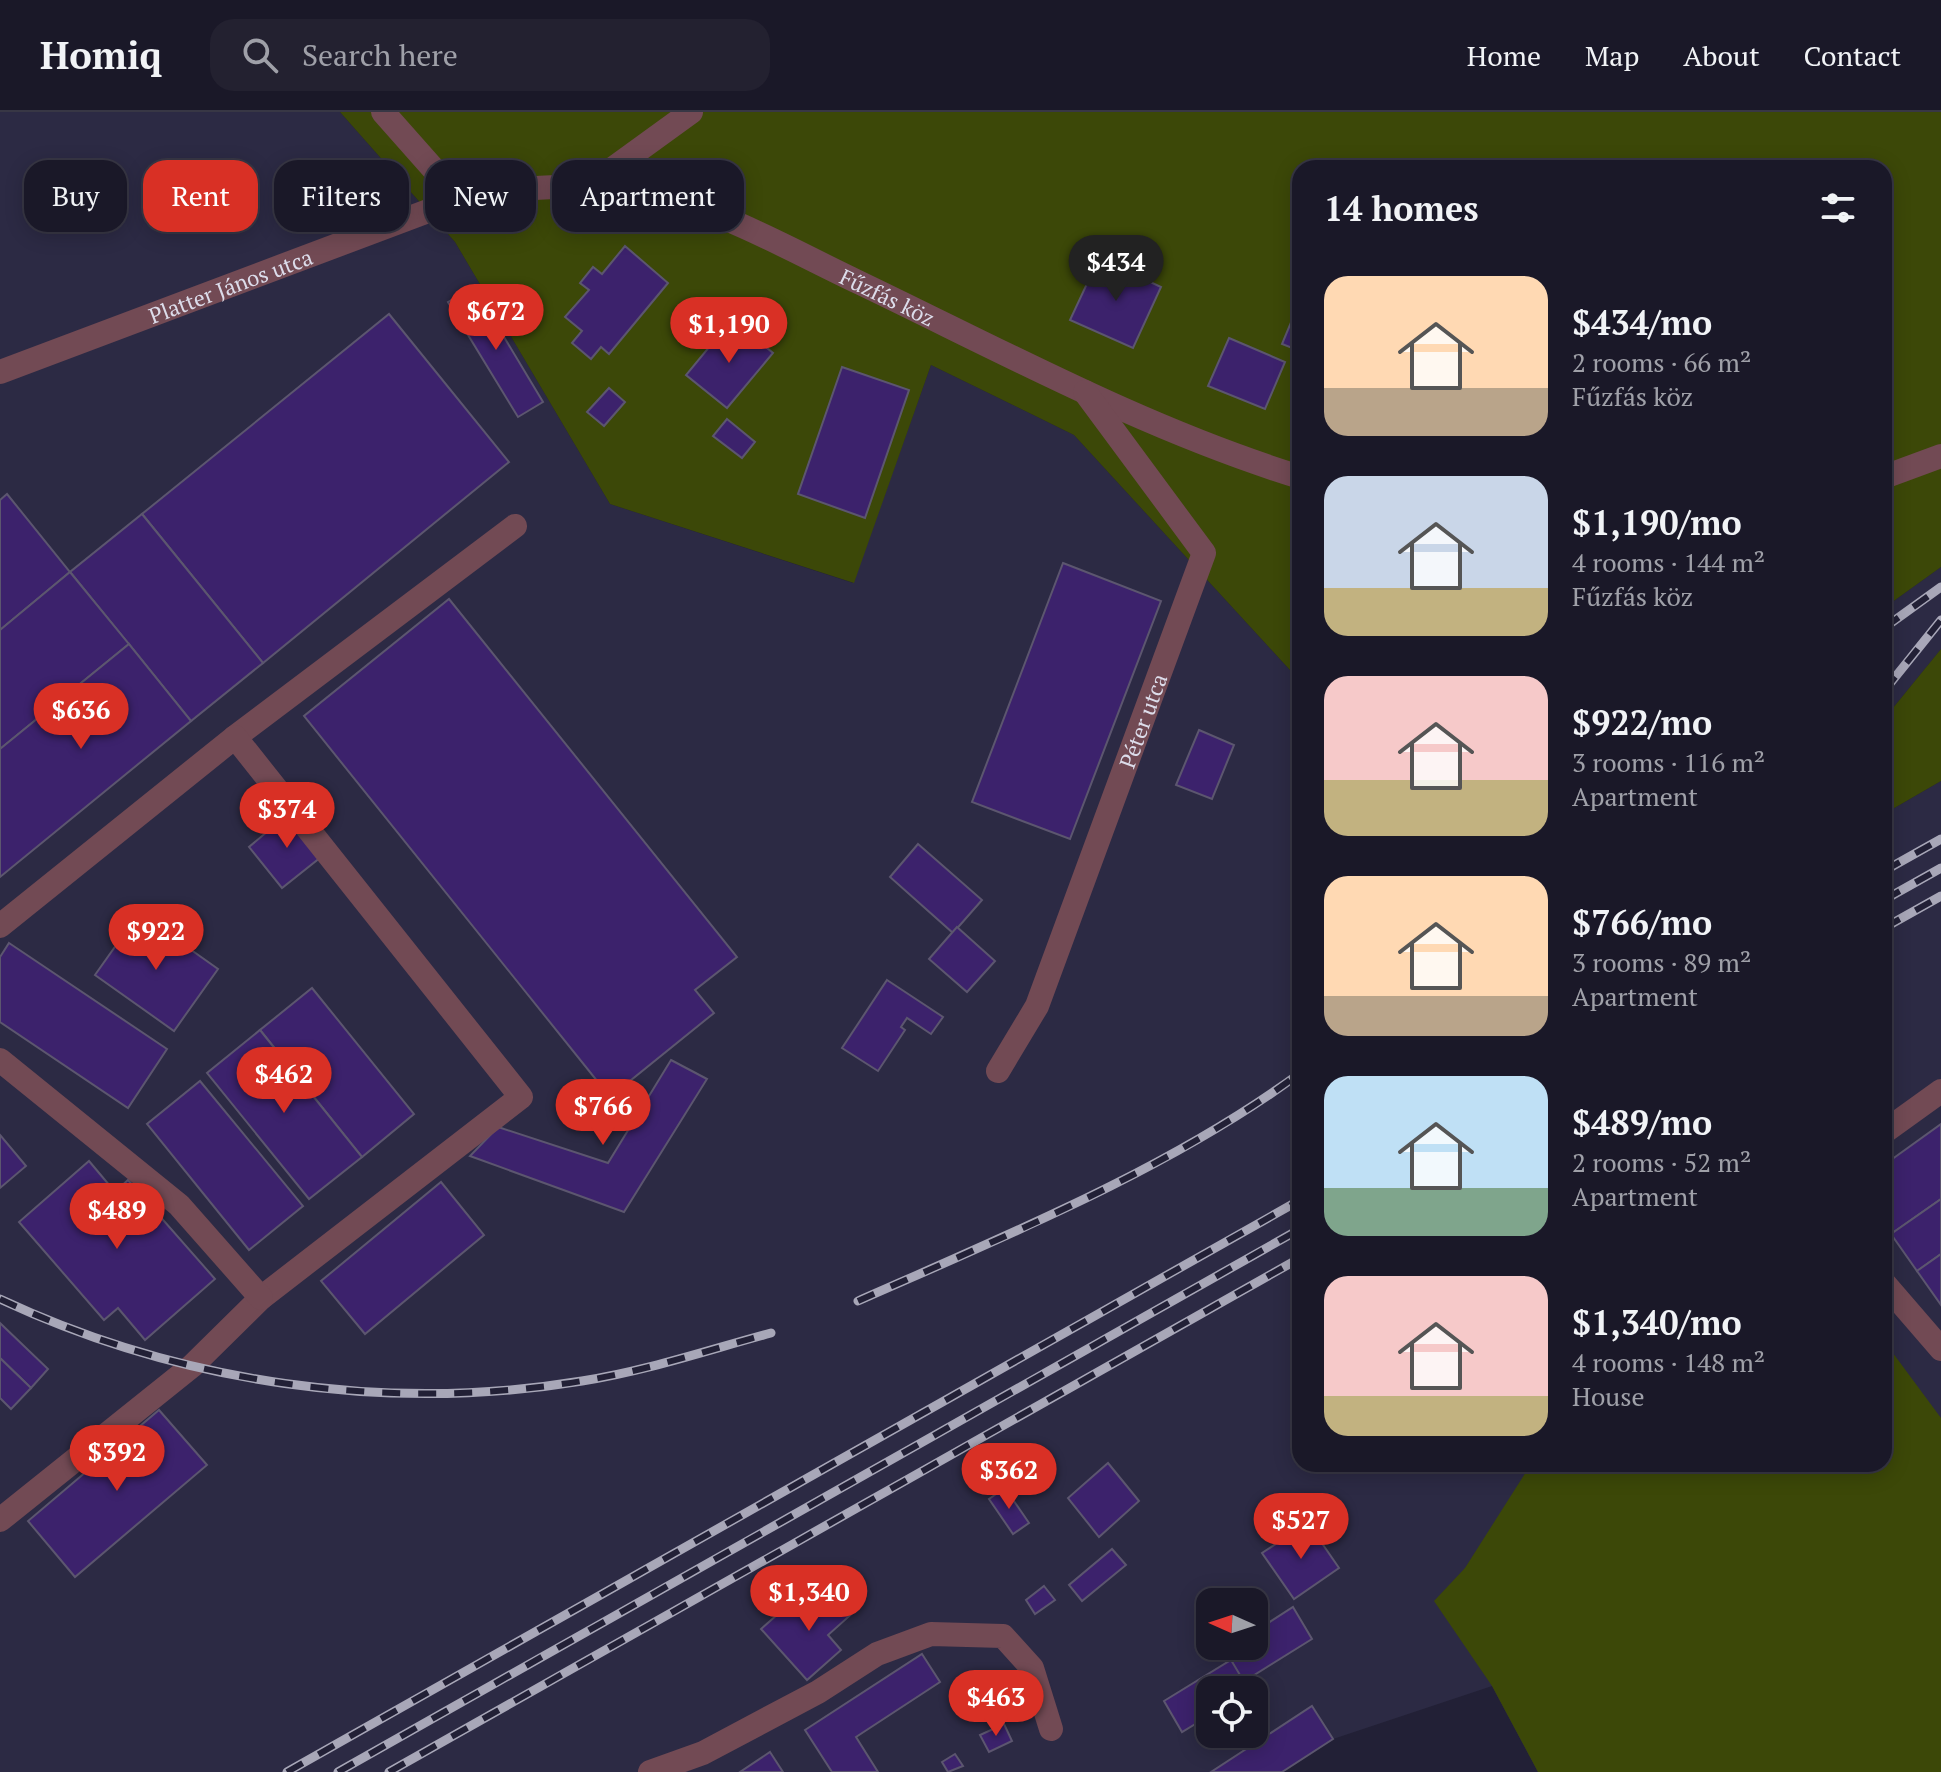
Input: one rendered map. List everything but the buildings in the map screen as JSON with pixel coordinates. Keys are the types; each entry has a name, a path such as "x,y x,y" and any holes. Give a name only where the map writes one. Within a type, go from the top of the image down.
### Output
{"street":[{"path":"383,112 425,160"},
{"path":"625,160 691,112"},
{"name":"Platter János utca","path":"0,372 425,212"},
{"name":"Fűzfás köz","path":"744,228 1083,390 1257,464 1292,475"},
{"name":"Péter utca","path":"998,1071 1037,1006 1204,553 1083,390"},
{"path":"1892,474 1941,456"},
{"path":"0,926 235,737 515,526"},
{"path":"0,1520 192,1366 261,1298 521,1097 235,737"},
{"path":"0,1060 179,1205 261,1298"},
{"path":"1892,1126 1941,1091"},
{"path":"1892,1292 1941,1349"},
{"path":"650,1772 703,1753 818,1692 877,1654 931,1634 1003,1636 1032,1668 1051,1729"}],"shaded area":[{"path":"0,112 340,112 382,160 274,160 274,232 409,232 409,190 425,208 425,232 446,232 455,242 610,504 853,583 931,365 1074,435 1292,672 1292,1472 1892,1472 1892,809 1941,781 1941,1772 1538,1772 1492,1686 1333,1739 1282,1772 0,1772"},
{"path":"1941,567 1941,649 1892,709 1892,602"}],"green space":[{"path":"340,112 1941,112 1941,567 1892,602 1892,160 1292,160 1292,672 1074,435 931,365 854,583 610,504 455,242 446,232 536,232 536,160 425,160 425,208 409,190 409,160 382,160"},
{"path":"1941,649 1941,781 1892,809 1892,709"},
{"path":"1892,1352 1941,1418 1941,1772 1538,1772 1492,1686 1434,1601 1465,1568 1526,1472 1892,1472"}],"railway":[{"path":"1892,622 1941,587"},
{"path":"1892,681 1941,620"},
{"path":"1892,867 1941,839"},
{"path":"1892,896 1941,868"},
{"path":"1892,924 1941,896"},
{"path":"858,1301 1028,1226 1142,1170 1197,1140 1292,1078"},
{"path":"287,1772 1292,1205"},
{"path":"338,1772 1292,1234"},
{"path":"389,1772 1292,1263"},
{"path":"0,1299 69,1328 139,1352 285,1384 359,1391 434,1394 508,1390 582,1381 653,1366 771,1333"}]}
